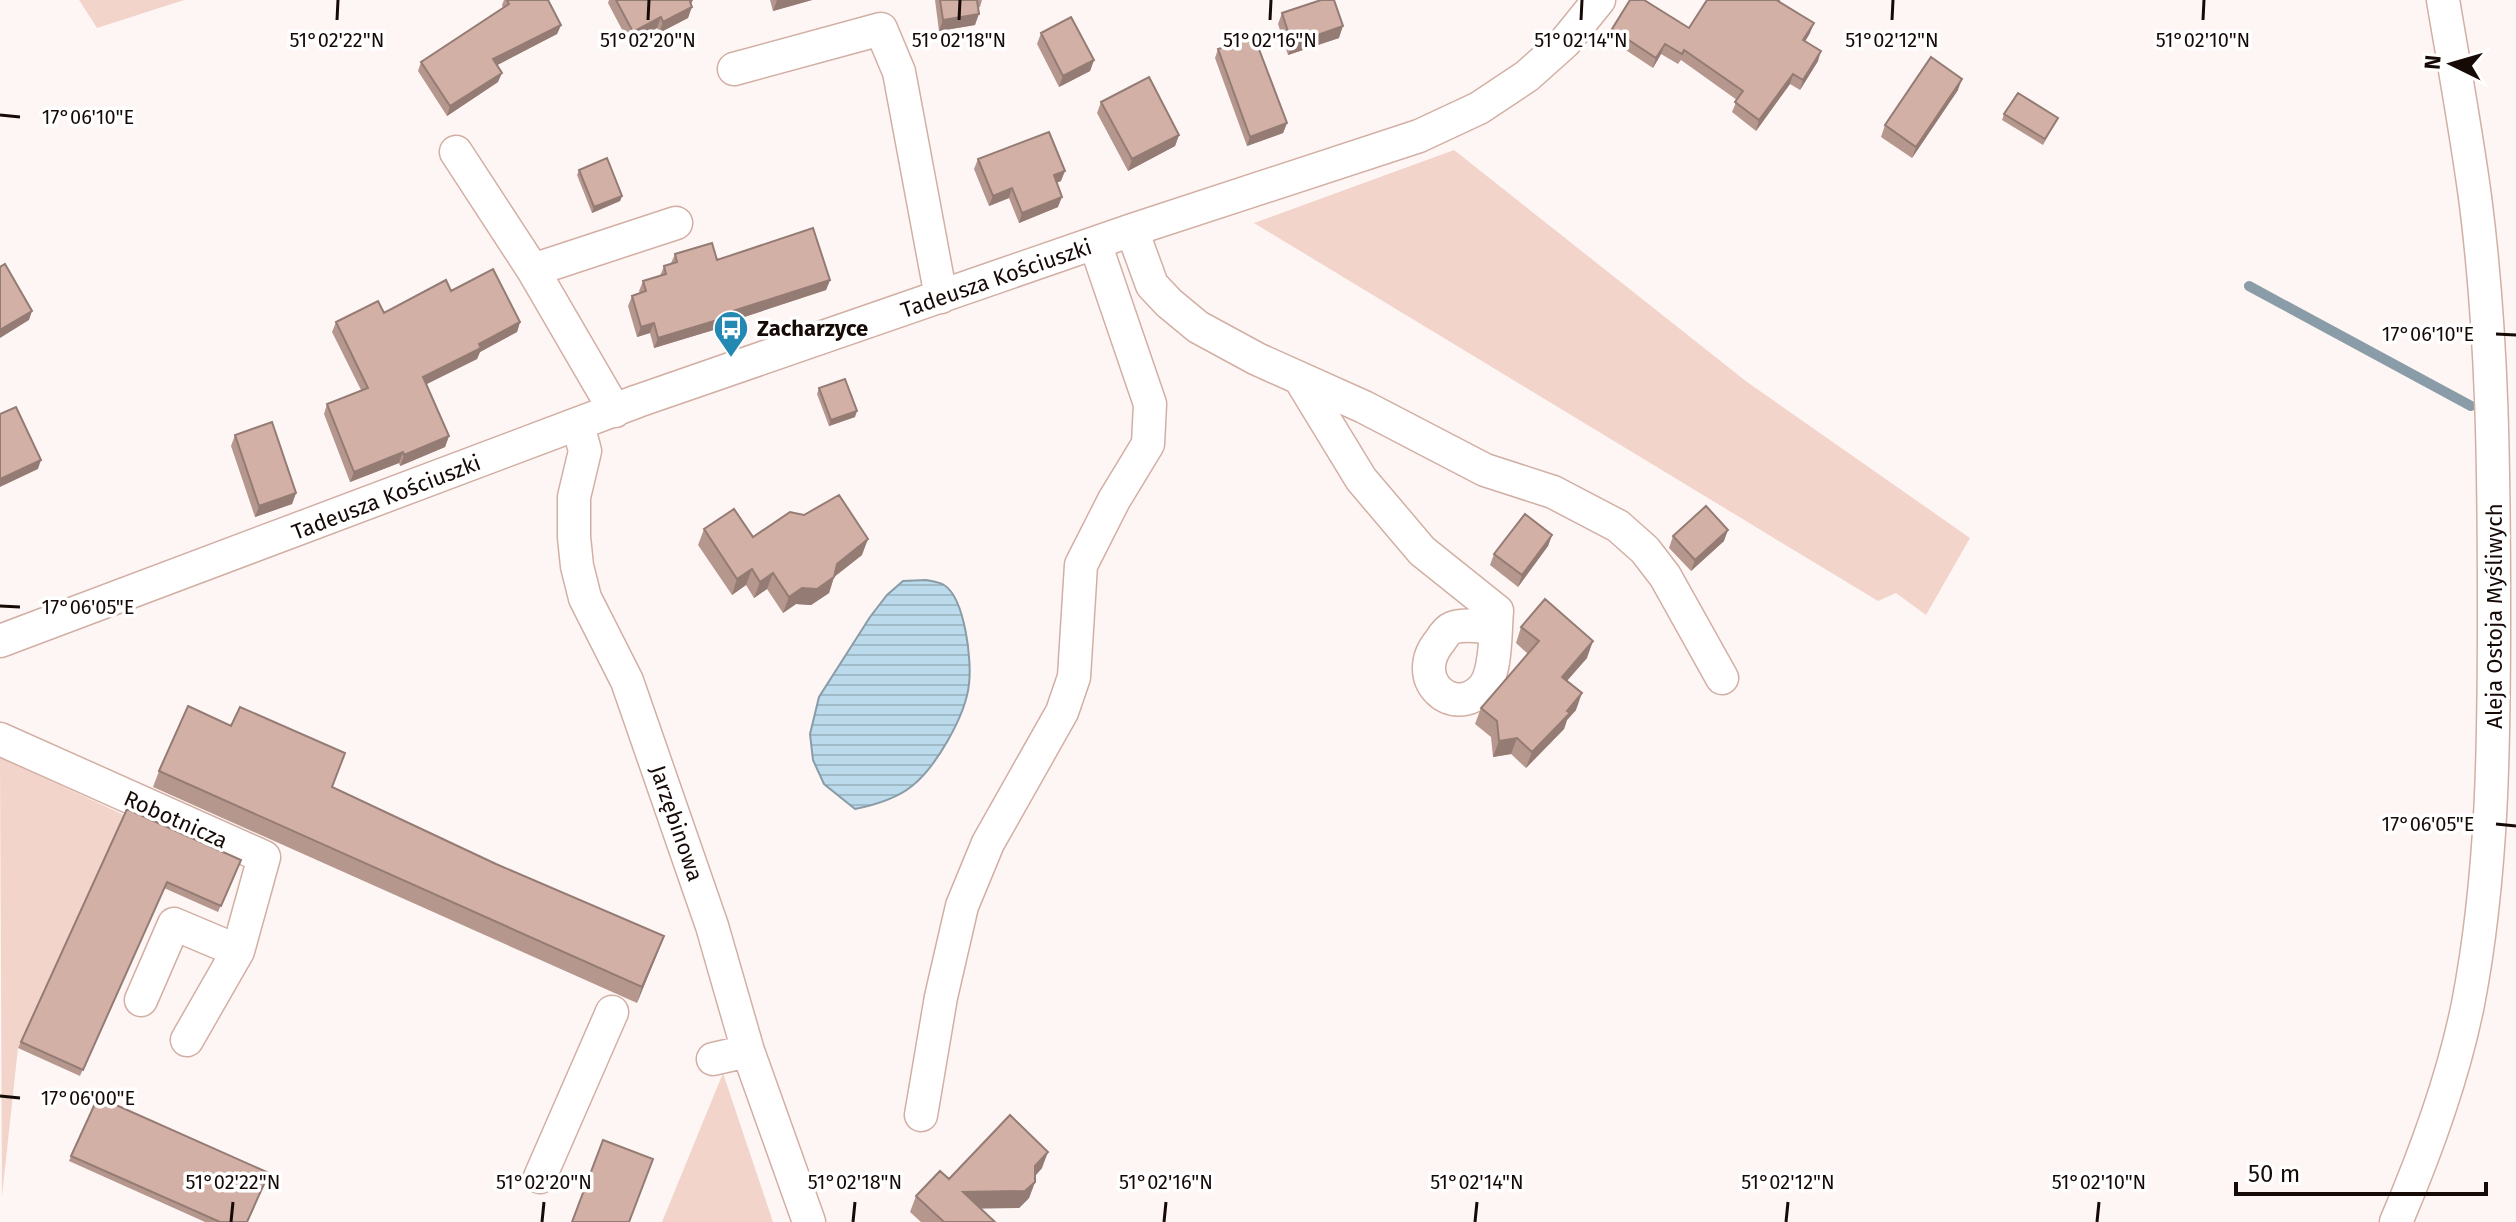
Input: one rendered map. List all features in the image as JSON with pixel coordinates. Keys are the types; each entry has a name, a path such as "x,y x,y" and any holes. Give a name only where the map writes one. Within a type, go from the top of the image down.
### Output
{"street":[{"name":"Tadeusza Kościuszki","path":"0,641 615,411 1132,230 1419,136 1479,108 1527,76 1565,42 1599,0"},
{"name":"Aleja Ostoja Myśliwych","path":"2396,1222 2426,1151 2467,1005 2488,863 2494,762 2494,502 2488,339 2475,197 2443,0"},
{"path":"734,69 881,29 899,72 941,297"},
{"path":"456,152 533,270 615,411"},
{"path":"533,270 676,223"},
{"path":"1132,230 1152,285 1198,327 1257,359 1364,407 1485,470 1553,492 1618,526 1645,550 1665,576 1722,678"},
{"path":"921,1115 941,997 962,906 988,843 1062,712 1074,677 1081,565 1114,500 1148,444 1150,404 1095,243"},
{"path":"1300,379 1361,479 1422,551 1497,611 1496,628"},
{"name":"Jarzębinowa","path":"578,425 585,451 574,497 574,537 585,598 632,694 712,926 748,1051 809,1222"},
{"name":"Robotnicza","path":"0,739 264,857 238,951"},
{"path":"141,1000 174,924 238,951 187,1040"},
{"path":"540,1177 612,1012"},
{"path":"713,1059 748,1051"}],"shaded area":[{"path":"79,0 184,0 97,28"},
{"path":"1454,150 1747,382 1970,538 1926,615 1896,593 1878,601 1254,223"},
{"path":"0,757 124,815 18,1048 2,1196"},
{"path":"723,1073 773,1222 662,1222"}],"water":[{"path":"926,580 942,584 951,592 962,616 969,661 967,697 948,740 921,777 906,791 892,798 855,809 824,784 813,760 810,734 819,697 887,595 903,581"}],"building":[{"path":"507,0 548,0 561,25 493,59 502,73 450,106 421,62 509,4"},
{"path":"616,0 692,0 692,7 663,22 661,17 633,32"},
{"path":"940,0 977,0 979,14 943,20"},
{"path":"1321,0 1334,0 1343,26 1292,44 1282,13"},
{"path":"1630,0 1644,0 1689,28 1707,0 1779,0 1814,23 1803,40 1821,51 1803,80 1793,74 1759,120 1735,102 1743,91 1684,50 1682,54 1665,44 1656,58 1612,29"},
{"path":"1071,17 1094,60 1063,76 1041,33"},
{"path":"1254,36 1287,123 1250,137 1218,49"},
{"path":"1931,57 1962,79 1916,147 1885,125"},
{"path":"1149,77 1179,135 1132,159 1101,102"},
{"path":"2018,93 2058,118 2045,139 2004,114"},
{"path":"1049,132 1065,171 1054,175 1062,197 1022,213 1012,188 993,196 978,159"},
{"path":"607,158 622,196 594,207 579,170"},
{"path":"813,228 830,280 733,311 734,315 658,338 654,323 641,327 632,296 646,291 643,281 666,274 664,266 677,262 675,254 712,243 717,260"},
{"path":"5,264 32,311 0,330 0,267"},
{"path":"493,269 520,322 479,344 481,348 423,377 449,436 354,472 327,404 368,388 336,322 378,301 384,313 446,280 451,291"},
{"path":"845,379 857,411 831,420 819,388"},
{"path":"16,407 41,460 0,479 0,414"},
{"path":"272,422 296,493 259,506 235,435"},
{"path":"839,495 868,539 837,564 834,577 817,589 802,588 789,597 773,573 760,582 752,569 737,579 704,529 734,509 753,537 790,512 804,515"},
{"path":"1706,506 1728,530 1695,560 1673,536"},
{"path":"1525,514 1552,535 1522,575 1494,554"},
{"path":"1545,599 1593,641 1562,677 1582,693 1567,711 1570,713 1532,752 1517,738 1499,741 1497,721 1481,708 1539,641 1521,627"},
{"path":"188,706 231,726 240,707 345,753 332,787 496,864 664,936 642,987 159,771"},
{"path":"127,809 241,860 221,906 167,882 83,1070 21,1042"},
{"path":"98,1097 269,1173 247,1222 220,1222 71,1156"},
{"path":"1010,1115 1048,1152 1035,1166 1035,1182 1025,1191 963,1192 995,1222 944,1222 916,1196 940,1171 949,1179"},
{"path":"603,1140 653,1159 629,1222 572,1222"}],"waterway":[{"path":"2249,286 2471,406"}],"place":[{"name":"Zacharzyce","path":"731,359"}]}
